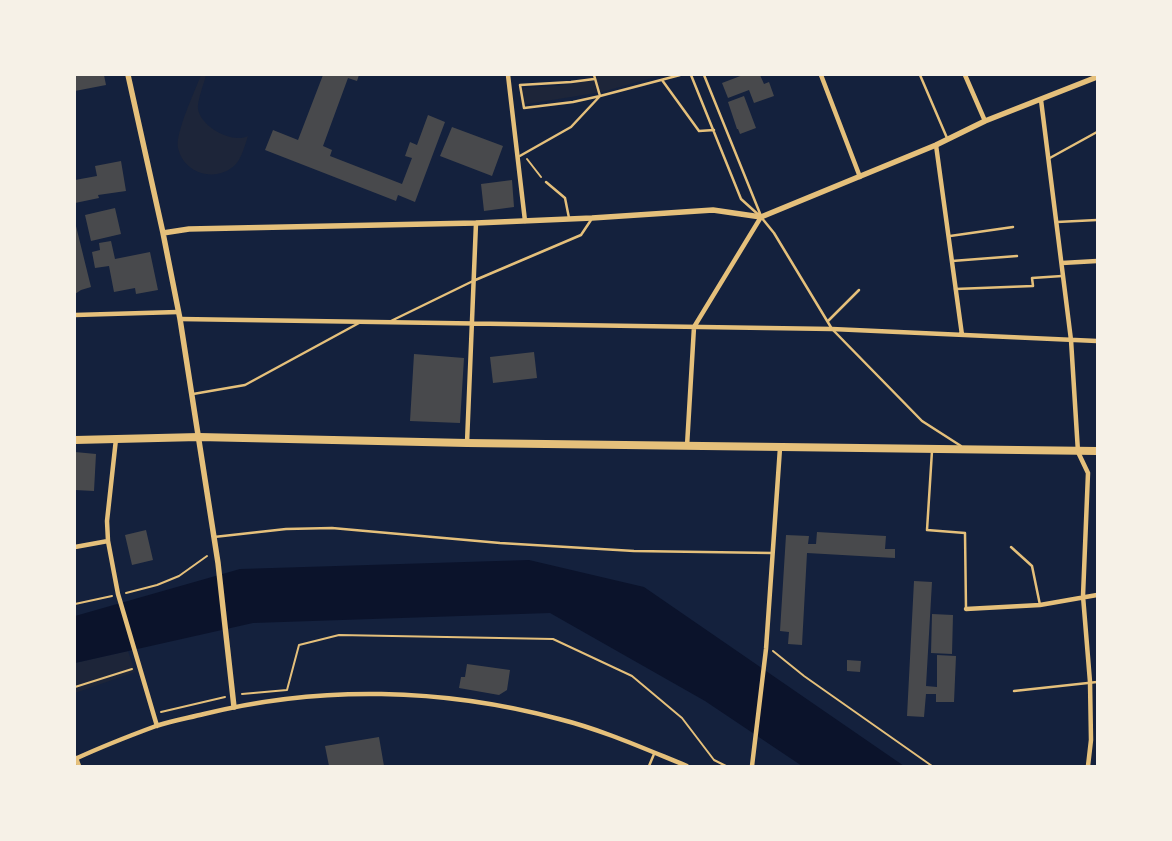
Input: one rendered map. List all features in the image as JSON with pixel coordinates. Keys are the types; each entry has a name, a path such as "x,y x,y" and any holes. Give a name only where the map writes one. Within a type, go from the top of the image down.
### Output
{"main road":[{"path":"75,440 199,437 467,443 1097,452"}],"street":[{"path":"128,75 163,233 179,316 217,551 234,707"},
{"path":"508,75 520,155 525,221"},
{"path":"821,75 860,177"},
{"path":"966,75 985,121"},
{"path":"163,233 189,229 525,221 713,210 761,217 948,140 985,121 1097,77"},
{"path":"1041,100 1071,340 1078,452 1088,473 1084,596 1090,682 1091,740 1088,766"},
{"path":"936,145 962,335"},
{"path":"687,446 694,327 761,217"},
{"path":"467,443 476,223"},
{"path":"1062,263 1097,261"},
{"path":"75,315 179,316 360,322 832,329 1097,341"},
{"path":"116,439 107,521 108,541 118,595 157,726"},
{"path":"752,766 766,647 780,448"},
{"path":"75,547 108,541"},
{"path":"966,609 1040,605 1097,595"},
{"path":"80,766 76,758 157,726 234,707 287,698 381,693 470,701 514,708 560,719 609,735 687,766"},
{"path":"1091,740 1097,741"}],"lane":[{"path":"600,96 594,77 571,82 520,85 524,108 573,102 600,96 680,75"},
{"path":"692,75 741,199 761,217 774,233 832,329 922,422 966,450"},
{"path":"704,75 761,217"},
{"path":"920,75 948,140"},
{"path":"662,80 699,131 714,130"},
{"path":"520,155 571,127 600,96"},
{"path":"1048,159 1097,132"},
{"path":"546,182 565,198 569,219"},
{"path":"388,322 473,281 581,235 592,218"},
{"path":"1057,222 1097,220"},
{"path":"948,237 1013,227"},
{"path":"952,261 1017,256"},
{"path":"955,289 1032,286 1032,278 1064,276"},
{"path":"828,321 859,290"},
{"path":"192,394 245,386 360,322"},
{"path":"932,450 927,530 965,533 966,609"},
{"path":"214,536 286,529 332,528 576,548 634,551 772,553"},
{"path":"1011,547 1032,566 1040,605"},
{"path":"1014,690 1097,682"},
{"path":"649,766 655,753"}],"path":[{"path":"520,155 546,182"},
{"path":"75,604 157,585 179,576 217,551"},
{"path":"238,694 287,690 299,646 339,635 553,639 632,676 682,718 714,760 726,766"},
{"path":"766,647 932,766"},
{"path":"75,687 138,666"},
{"path":"158,713 227,696"}],"shaded area":[{"path":"201,75 206,75 198,106 200,116 211,128 226,136 241,138 248,136 242,154 236,164 229,170 220,173 202,173 194,170 181,157 178,148 182,123"},
{"path":"593,75 662,75 602,92 521,105 521,88 559,86 580,82"},
{"path":"529,560 644,587 904,766 802,766 705,701 550,613 253,623 75,663 75,616 240,569"},
{"path":"128,651 135,672 75,693 75,663"}],"building":[{"path":"75,75 104,75 106,85 75,91"},
{"path":"323,75 359,75 357,81 348,78 323,146 332,150 330,156 402,184 412,158 405,156 410,142 417,145 428,115 445,122 415,202 398,195 396,201 265,150 273,130 298,140"},
{"path":"743,75 760,75 764,84 769,82 774,96 754,103 749,90 728,98 722,83"},
{"path":"744,96 756,128 740,134 728,102"},
{"path":"452,127 503,146 492,176 440,156"},
{"path":"121,161 126,191 98,195 99,198 75,203 75,180 97,176 95,166"},
{"path":"512,180 514,207 484,211 481,184"},
{"path":"115,208 121,234 91,241 85,215"},
{"path":"75,222 91,287 75,294"},
{"path":"111,241 115,259 150,252 158,290 136,294 135,288 114,292 109,266 95,268 92,252 100,250 99,243"},
{"path":"534,352 537,378 493,383 490,357"},
{"path":"414,354 464,358 460,423 410,421"},
{"path":"75,452 96,454 94,491 75,490"},
{"path":"146,530 153,560 132,565 125,535"},
{"path":"817,532 886,536 885,549 895,549 895,558 807,553 802,645 788,644 789,632 780,631 786,535 809,536 808,544 816,544"},
{"path":"914,581 932,582 926,686 937,687 937,655 956,656 954,702 936,702 936,694 926,694 924,717 907,716"},
{"path":"932,614 953,615 952,654 931,653"},
{"path":"847,660 861,661 860,672 847,671"},
{"path":"467,664 510,670 507,690 499,695 459,688 461,677 465,677"},
{"path":"379,737 384,766 329,766 325,746"}]}
